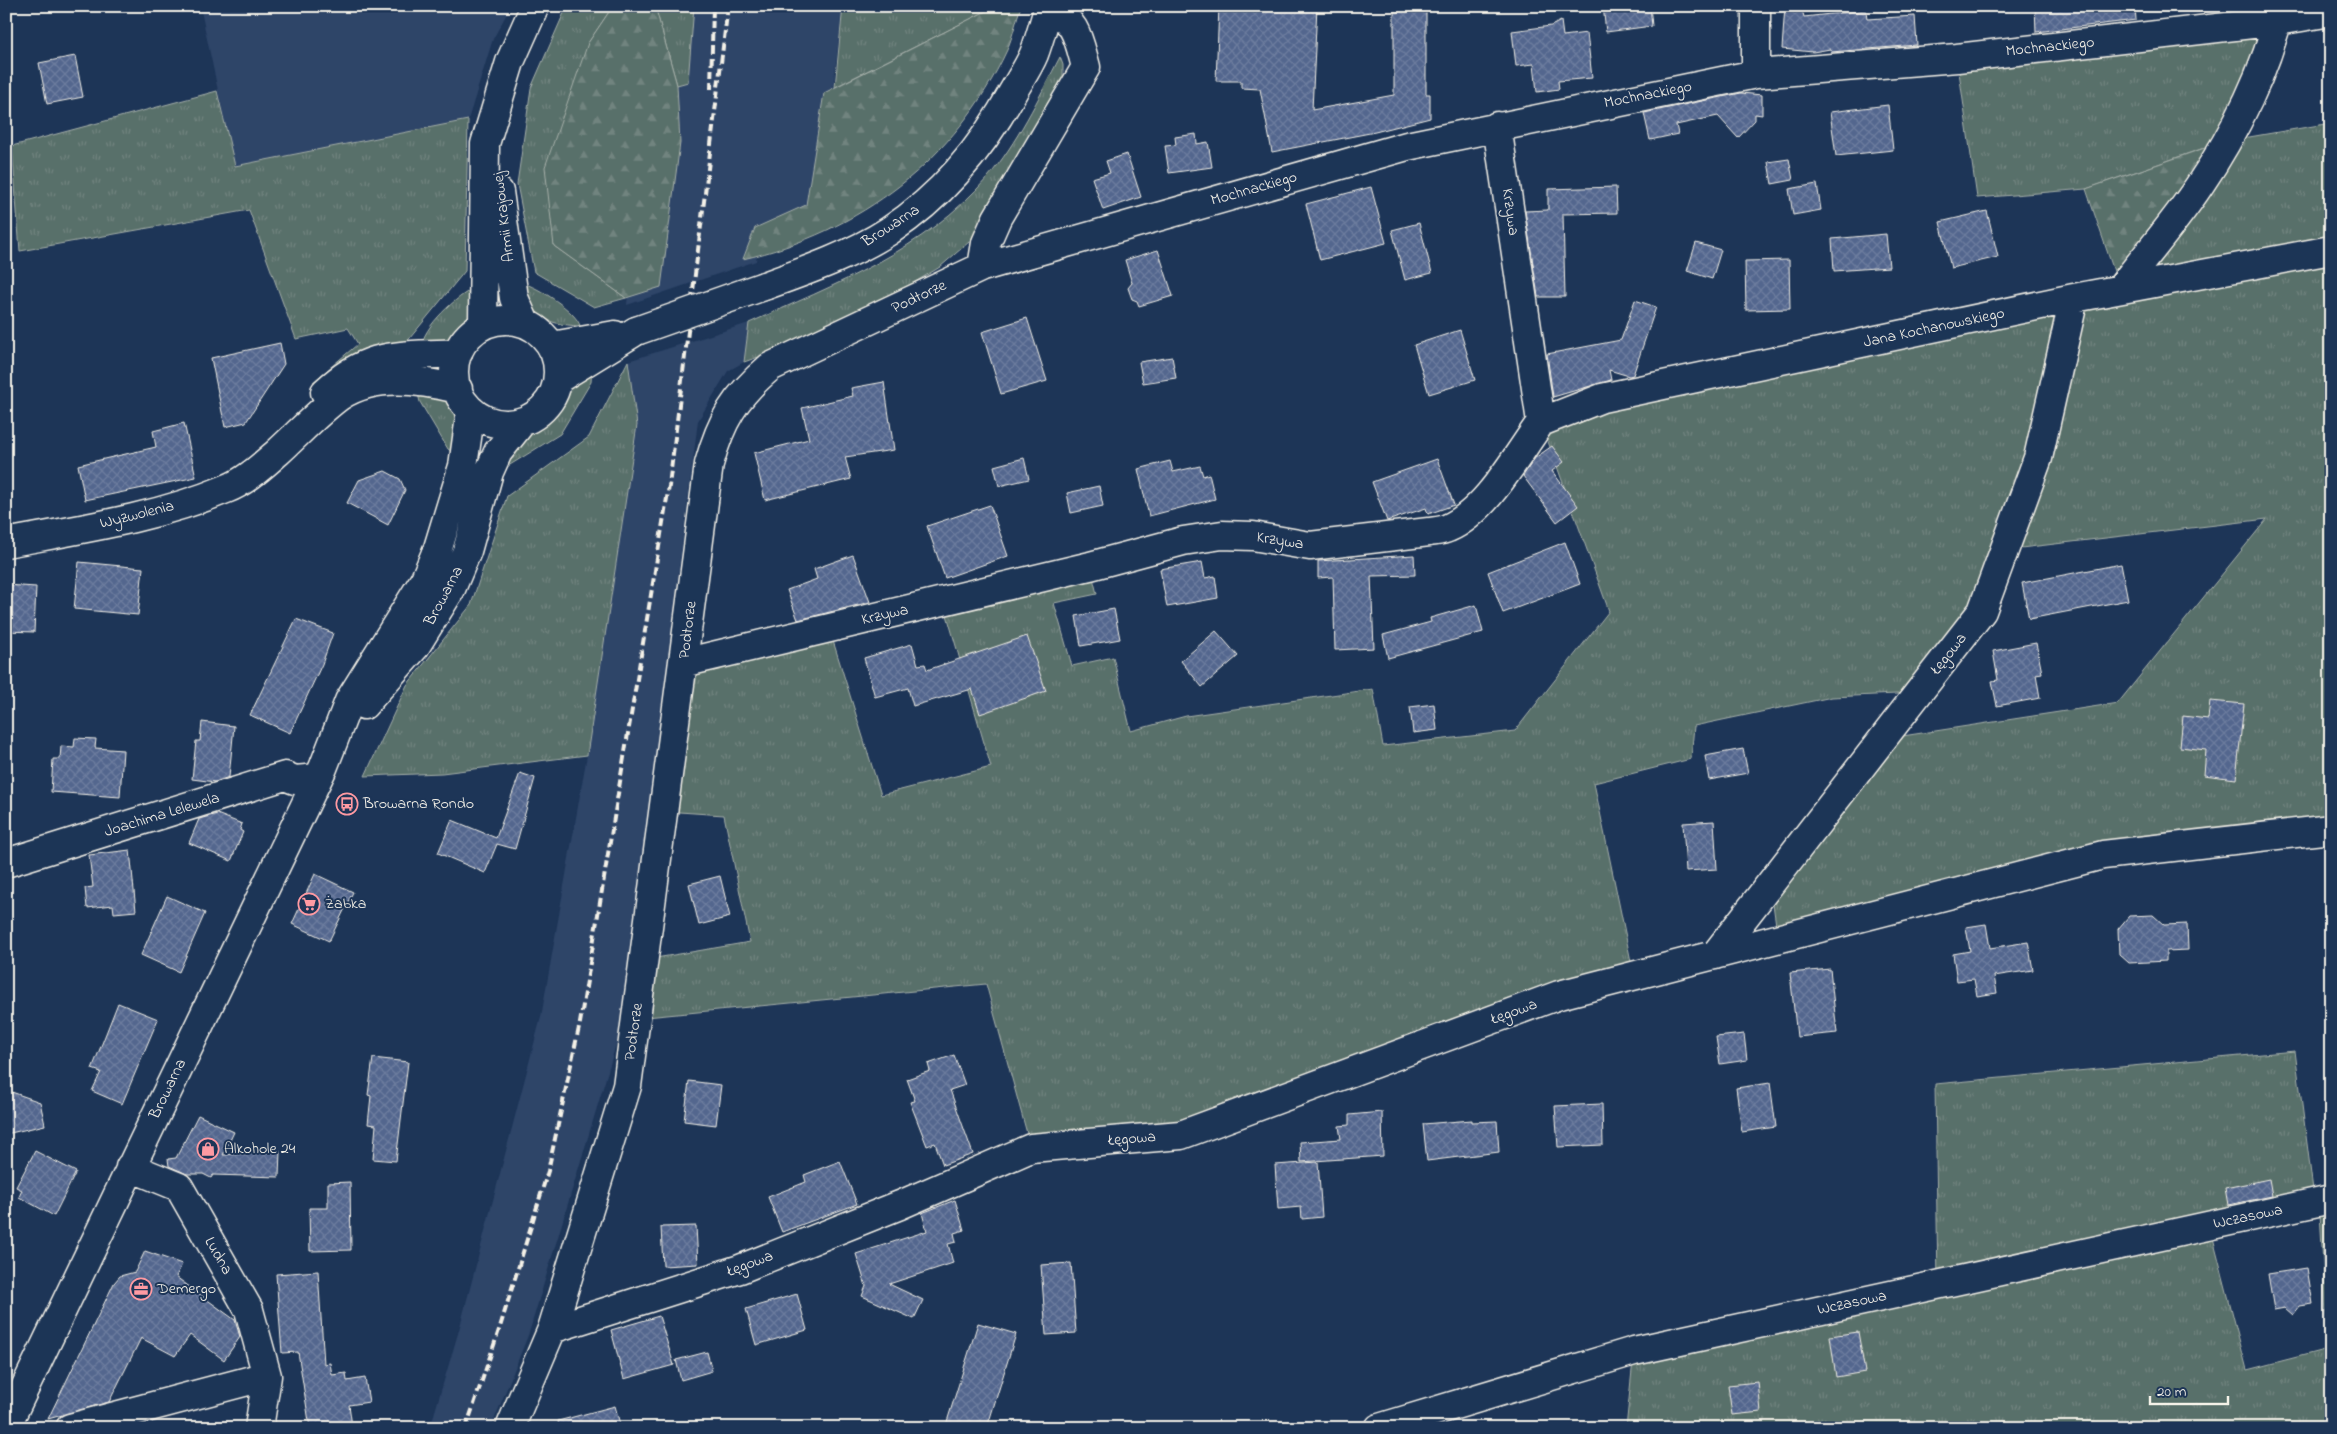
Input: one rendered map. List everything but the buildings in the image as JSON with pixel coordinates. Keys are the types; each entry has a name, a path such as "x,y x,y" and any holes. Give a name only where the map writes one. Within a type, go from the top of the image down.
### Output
{"street":[{"name":"Armii Krajowej","path":"484,325 485,144 510,62 535,6"},
{"path":"1756,6 1756,74"},
{"path":"982,267 986,243 997,218 1086,67 1079,41 1072,25 1063,15 1049,7"},
{"name":"Browarna","path":"552,346 636,331 805,272 887,232 916,213 972,158 996,124 1034,54 1049,7"},
{"name":"Mochnackiego","path":"982,267 1407,146 1756,74 1957,58 2279,14 2331,12"},
{"path":"2120,289 2199,186 2238,118 2260,70 2279,14"},
{"name":"Armii Krajowej","path":"496,108 498,187 502,217 514,298 525,323"},
{"name":"Krzywa","path":"684,663 1090,566 1183,541 1222,535 1253,536 1310,546 1406,536 1447,529 1465,518 1488,496 1541,422 1497,126"},
{"name":"Jana Kochanowskiego","path":"1541,422 1602,398 2074,298 2331,250"},
{"name":"Podtorze","path":"510,1428 552,1328 627,1086 709,464 717,436 730,408 747,387 770,367 982,267"},
{"name":"Łęgowa","path":"1715,955 1982,611 2038,458 2074,298"},
{"path":"502,320 525,323 545,336 552,346 558,362 558,379 554,393 546,405 535,415 522,422 495,423 464,400 454,372 458,353 468,336 484,325 502,320"},
{"name":"Browarna","path":"558,379 636,331"},
{"name":"Wyzwolenia","path":"261,467 304,412 338,380 356,368 372,360 394,356 458,353"},
{"name":"Wyzwolenia","path":"6,543 147,516 228,489 261,467 340,396 358,388 391,381 411,380 464,400"},
{"name":"Browarna","path":"6,1427 318,778 349,701 426,578 457,489 463,466 464,400"},
{"name":"Browarna","path":"330,750 373,694 415,647 451,589 467,551 489,472 498,452 522,422"},
{"name":"Joachima Lelewela","path":"6,863 285,776 295,780 318,778"},
{"name":"Łęgowa","path":"552,1328 740,1269 900,1205 1031,1148 1181,1135 1559,995 2103,854 2331,829"},
{"name":"Ludna","path":"130,1168 179,1188 249,1310 267,1376 259,1428"},
{"name":"Wczasowa","path":"1379,1428 1634,1351 2331,1200"},
{"path":"70,1428 267,1376"}],"shaded area":[{"path":"200,6 511,6 493,39 468,120 234,166"},
{"path":"646,6 843,6 818,214 759,233 756,261 627,305"},
{"path":"749,323 744,362 728,371 698,421 621,1028 529,1333 491,1428 430,1428 459,1330 541,1017 587,755 637,425 628,361"}],"green space":[{"path":"567,6 613,6 588,43 554,246 626,298 594,307 534,272 517,184 531,88"},
{"path":"613,6 655,6 677,85 680,143 661,287 626,298 554,246 545,167 588,43"},
{"path":"655,6 694,6 688,82 677,85"},
{"path":"843,6 996,6 835,87"},
{"path":"996,6 1021,6 1007,50 986,89 961,125 932,157 900,186 864,210 826,230 786,247 743,259 755,228 806,205 824,93"},
{"path":"2280,12 2226,141 2331,123 2331,818 1778,939 1770,883 1883,739 2118,703 2267,519 2004,550 1918,693 1832,697 1694,726 1691,759 1594,783 1634,976 1181,1135 1031,1148 986,984 636,1018 644,960 750,942 724,815 664,811 683,663 829,628 881,795 991,767 943,601 1090,566 1097,594 1054,603 1072,666 1113,657 1131,731 1186,716 1373,689 1383,746 1515,731 1609,611 1541,422 2120,289 2224,141 2086,189 1977,198 1957,58"},
{"path":"1060,57 1063,65 1063,79 987,220 969,242 940,267 905,288 773,352 744,362 749,323 877,263 936,225 963,203 988,177 1008,150"},
{"path":"217,91 235,166 468,120 465,271 405,344 313,382 358,344 348,328 296,339 249,210 20,251 12,146"},
{"path":"2225,141 2120,289 2086,189"},
{"path":"522,283 556,300 572,314 580,326 557,323 542,316 531,304"},
{"path":"476,287 474,312 467,325 448,341 421,348 423,339 434,321 451,304"},
{"path":"628,361 637,425 587,755 442,773 365,776 407,685 471,605 507,496 589,437"},
{"path":"592,368 591,382 560,434 505,468 505,456 522,438 551,421 558,412 570,388"},
{"path":"418,394 445,399 455,409 458,432 455,454 448,449 420,402"},
{"path":"2295,1051 2313,1190 2210,1226 2247,1370 2328,1349 2320,1213 2331,1209 2331,1428 1626,1428 1634,1351 1938,1285 1935,1084"}],"railway":[{"path":"711,89 713,6"},
{"path":"466,1428 500,1327 548,1171 580,1023 669,486 728,6"}],"place":[{"name":"Browarna Rondo","path":"347,804"},
{"name":"Żabka","path":"309,904"},
{"name":"Alkohole 24","path":"208,1149"},
{"name":"Demergo","path":"141,1289"}]}
